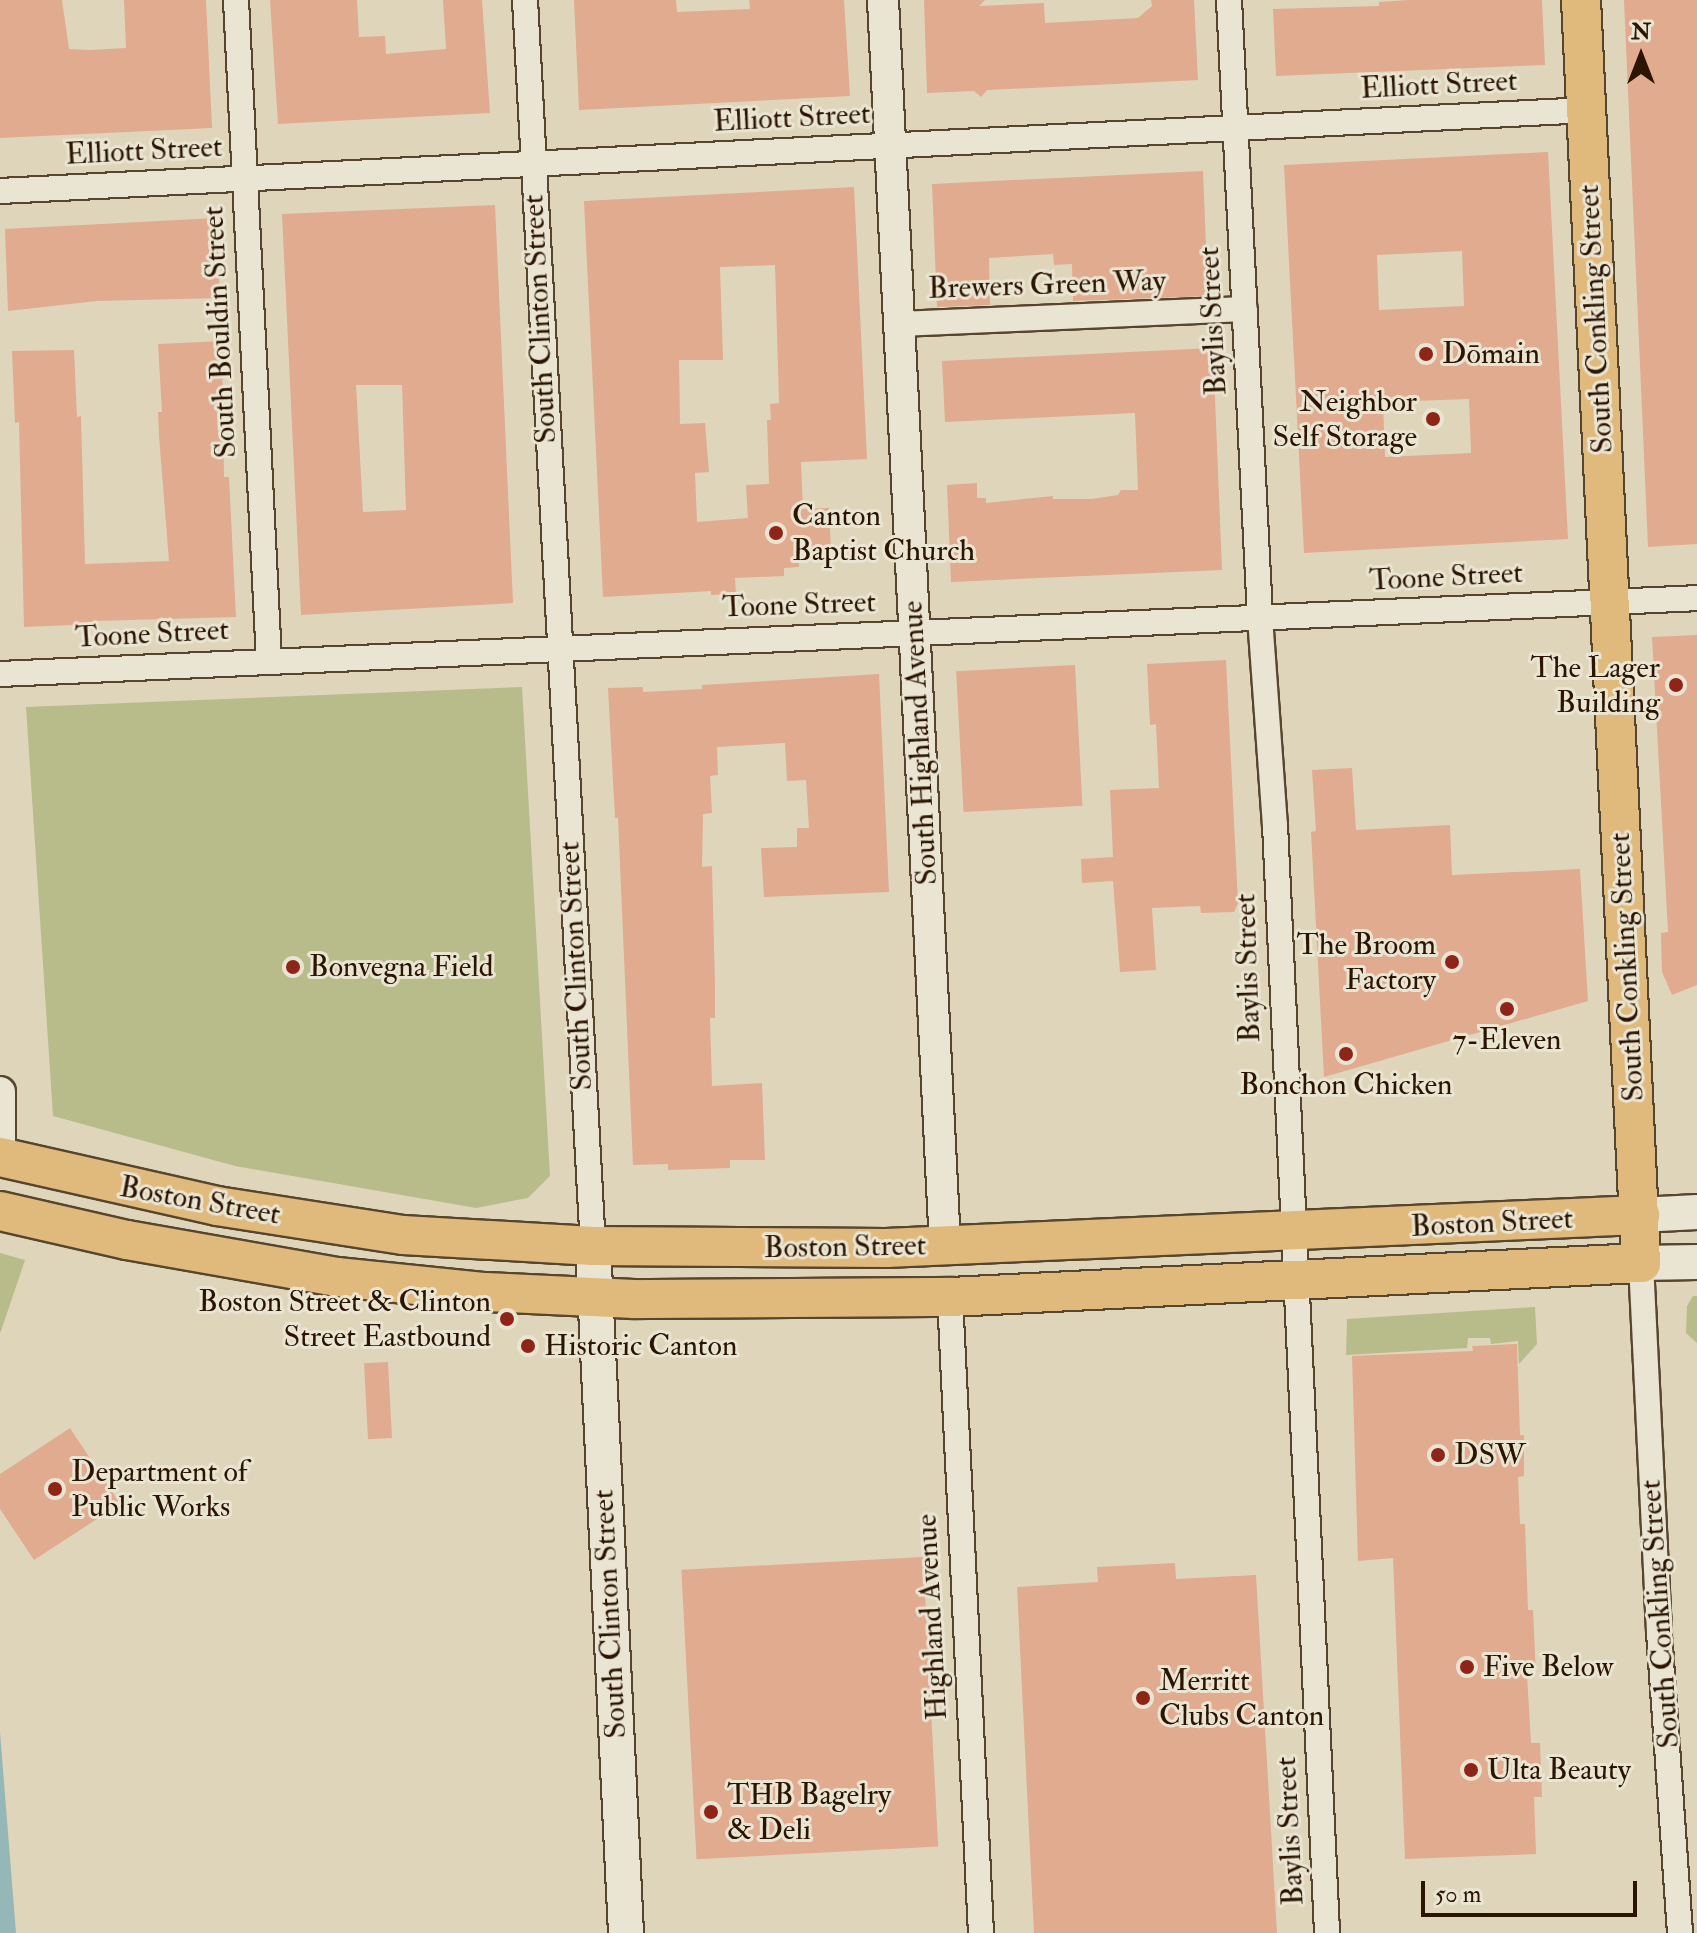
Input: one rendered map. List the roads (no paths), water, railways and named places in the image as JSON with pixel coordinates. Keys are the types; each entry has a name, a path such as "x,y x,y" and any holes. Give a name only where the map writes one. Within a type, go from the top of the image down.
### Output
{"main road":[{"name":"South Conkling Street","path":"1581,0 1641,1263"},
{"name":"Boston Street","path":"0,1159 204,1204 403,1235 593,1246 945,1245 1697,1212"},
{"name":"Boston Street","path":"0,1211 127,1240 337,1277 485,1292 595,1297 950,1297 1697,1262"},
{"name":"South Clinton Street","path":"593,1246 626,1933"}],"street":[{"name":"South Bouldin Street","path":"236,0 269,661"},
{"name":"South Clinton Street","path":"525,0 557,648 593,1246"},
{"name":"South Highland Avenue","path":"883,0 945,1245"},
{"name":"Baylis Street","path":"1229,0 1260,617 1275,825 1293,1282 1327,1933"},
{"name":"Elliott Street","path":"0,191 1586,110"},
{"name":"Brewers Green Way","path":"900,324 1245,309"},
{"name":"Toone Street","path":"0,674 1697,598"},
{"path":"0,1092 0,1159"},
{"name":"South Conkling Street","path":"1641,1263 1659,1632 1680,1933"},
{"name":"Highland Avenue","path":"950,1297 981,1933"}],"water":[{"path":"0,1732 16,1933 0,1933"}],"place":[{"name":"Dōmain","path":"1426,354"},
{"name":"Neighbor Self Storage","path":"1433,419"},
{"name":"Canton Baptist Church","path":"776,533"},
{"name":"The Lager Building","path":"1676,685"},
{"name":"The Broom Factory","path":"1452,962"},
{"name":"Bonvegna Field","path":"293,967"},
{"name":"7-Eleven","path":"1507,1009"},
{"name":"Bonchon Chicken","path":"1346,1054"},
{"name":"Boston Street & Clinton Street Eastbound","path":"507,1319"},
{"name":"Historic Canton","path":"528,1346"},
{"name":"DSW","path":"1438,1455"},
{"name":"Department of Public Works","path":"55,1489"},
{"name":"Five Below","path":"1467,1667"},
{"name":"Merritt Clubs Canton","path":"1143,1698"},
{"name":"Ulta Beauty","path":"1471,1770"},
{"name":"THB Bagelry & Deli","path":"711,1812"}]}
